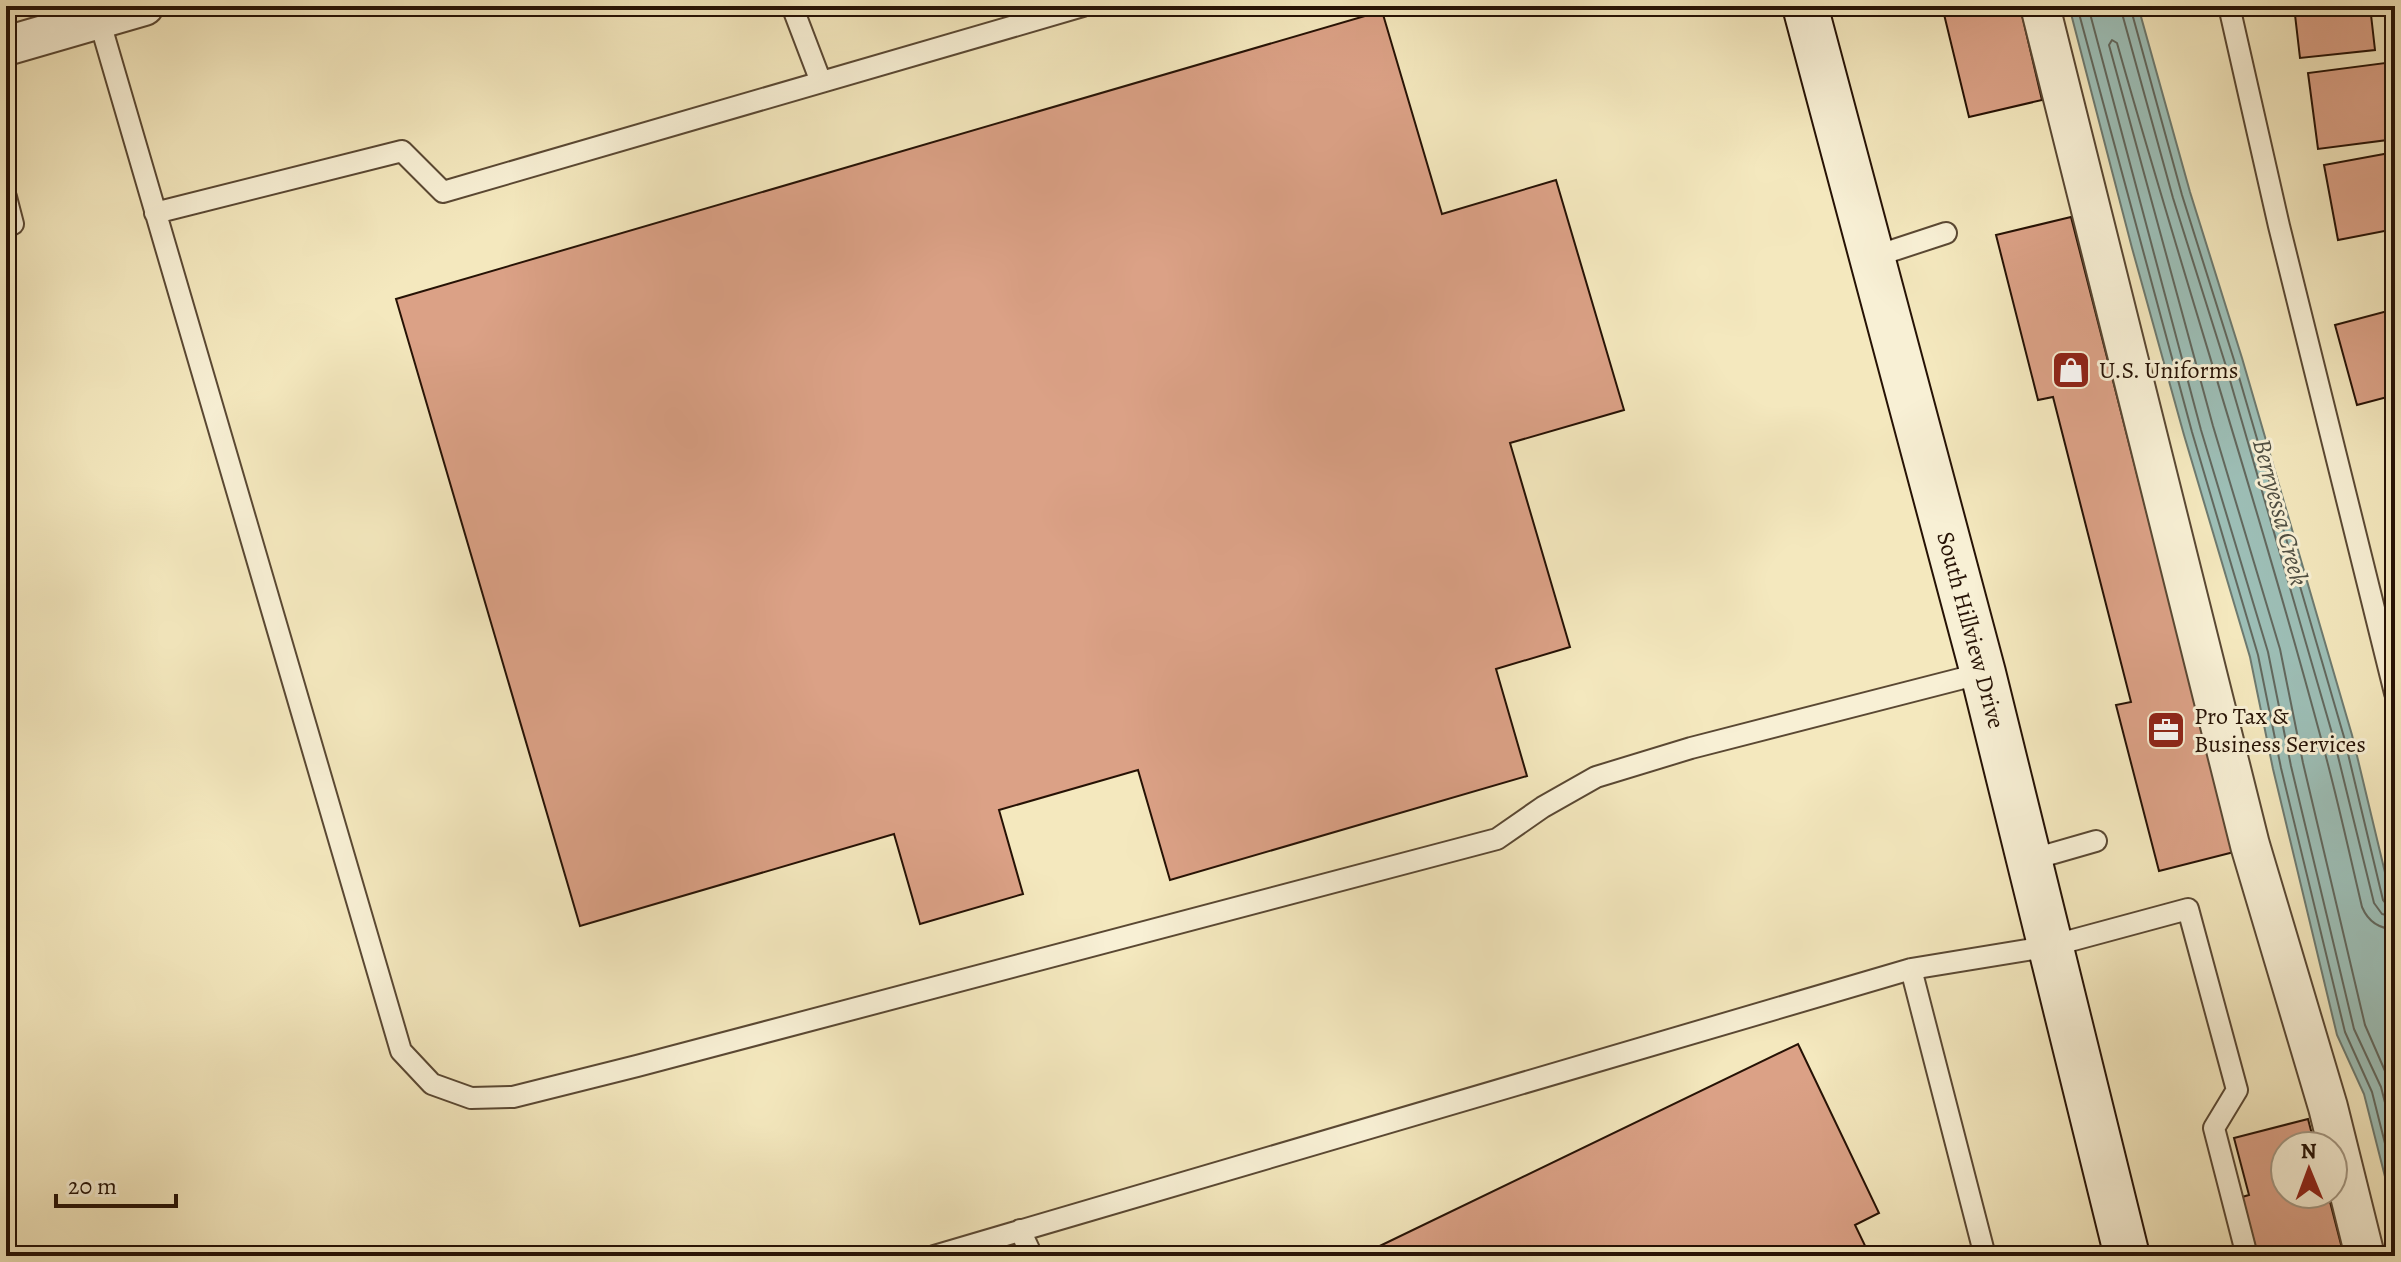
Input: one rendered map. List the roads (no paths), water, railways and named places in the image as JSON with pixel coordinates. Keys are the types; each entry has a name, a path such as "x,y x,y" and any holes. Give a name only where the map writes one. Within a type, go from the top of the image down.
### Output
{"street":[{"path":"6,46 144,6"},
{"name":"South Hillview Drive","path":"1805,6 1983,673 2127,1256"},
{"path":"2040,6 2250,845 2328,1107 2365,1256"}],"lane":[{"path":"792,6 821,82"},
{"path":"155,213 402,151 443,192 1083,6"},
{"path":"2229,6 2279,226 2395,693"},
{"path":"99,19 401,1051 432,1084 471,1098 513,1097 637,1066 1497,839 1543,807 1596,777 1691,748 1983,673"},
{"path":"6,197 13,224 6,227"},
{"path":"1873,257 1946,233"},
{"path":"2030,860 2096,841"},
{"path":"934,1256 1911,969 2051,946 2188,909 2237,1090 2214,1128 2247,1256"},
{"path":"1911,969 1985,1256"},
{"path":"1020,1230 1032,1256"}],"water":[{"name":"Berryessa Creek","path":"2069,6 2138,6 2190,192 2352,735 2395,914 2395,1216 2364,1094 2337,1035 2273,769 2250,657 2132,248"}],"place":[{"name":"U.S. Uniforms","path":"2071,370"},
{"name":"Pro Tax & Business Services","path":"2166,730"}]}
